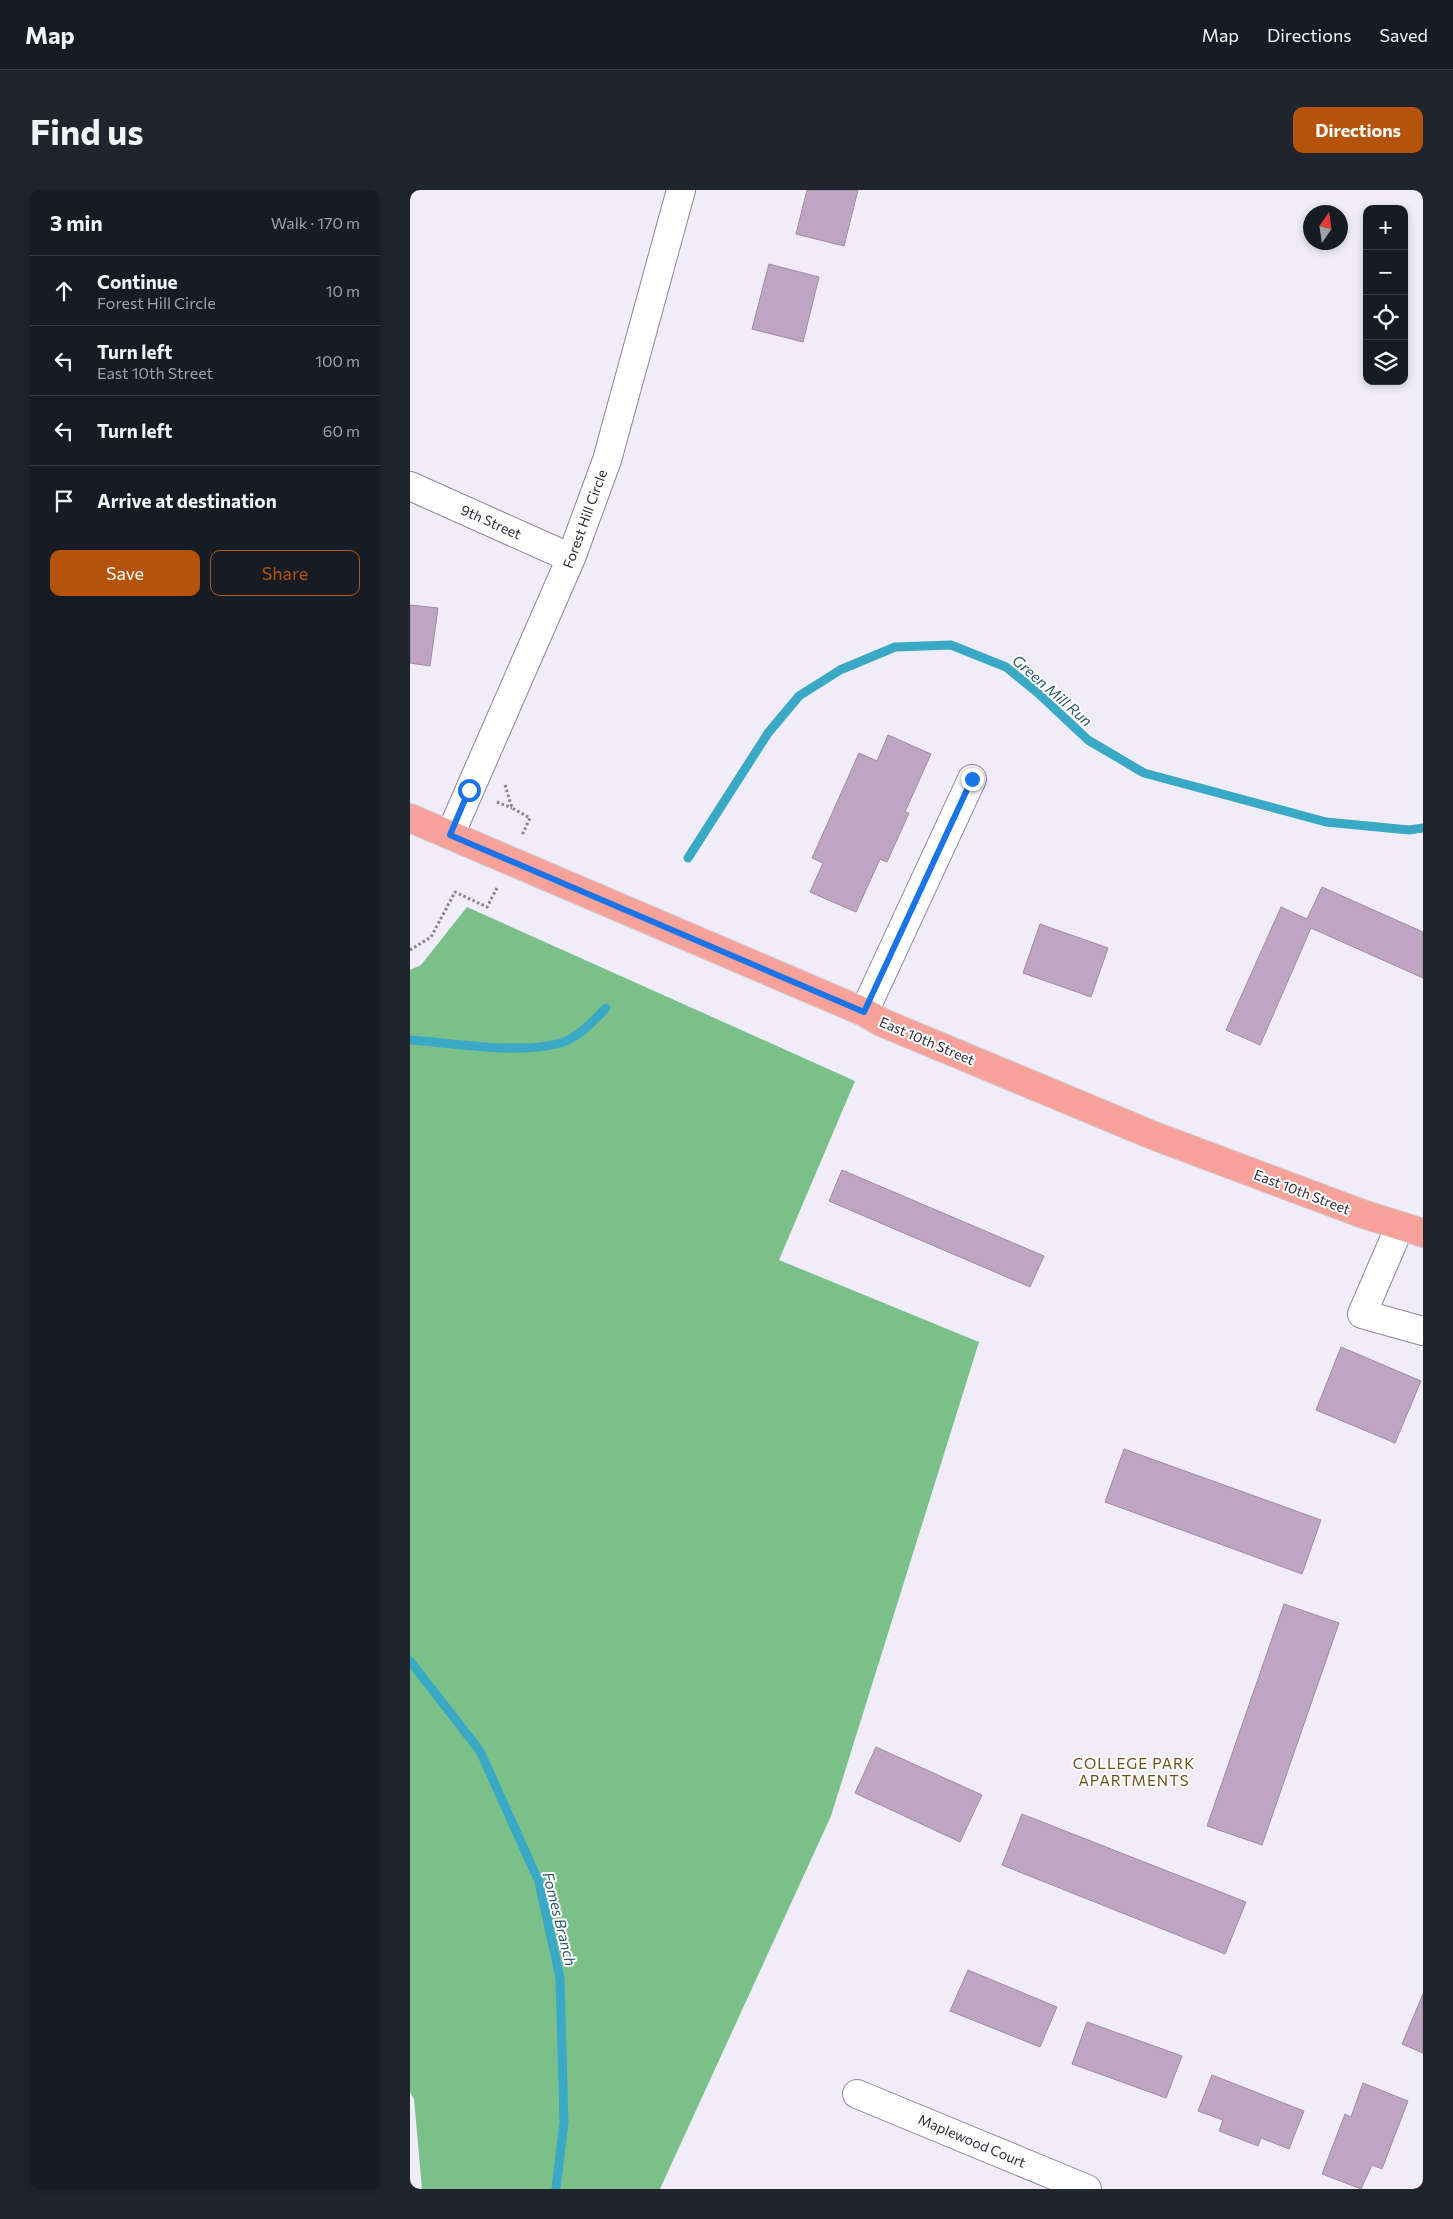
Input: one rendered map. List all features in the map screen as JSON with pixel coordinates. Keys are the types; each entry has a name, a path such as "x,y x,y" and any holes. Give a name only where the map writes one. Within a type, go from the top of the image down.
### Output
{"main road":[{"name":"East 10th Street","path":"410,818 509,862 864,1012 881,1022 1152,1135 1363,1214 1411,1229"}],"street":[{"name":"Forest Hill Circle","path":"450,835 572,558 607,460 681,190"},
{"name":"9th Street","path":"410,486 572,558"},
{"path":"864,1012 972,779"},
{"path":"1411,1229 1362,1314 1423,1332"},
{"name":"Maplewood Court","path":"857,2094 1087,2189"}],"path":[{"path":"410,950 431,937 455,892 488,907"}],"green space":[{"path":"467,907 855,1081 779,1260 979,1342 831,1816 660,2189 422,2189 414,2099 410,2092 410,970 421,965"}],"building":[{"path":"807,190 858,190 844,246 796,234"},
{"path":"769,264 819,277 803,342 752,329"},
{"path":"410,605 438,608 430,666 410,663"},
{"path":"888,735 931,754 905,812 909,813 887,862 880,859 856,912 810,892 823,863 812,858 859,753 877,761"},
{"path":"1322,887 1423,932 1423,978 1311,928 1260,1045 1226,1030 1281,907 1307,919"},
{"path":"1040,924 1108,948 1091,997 1023,973"},
{"path":"842,1170 1044,1256 1030,1287 829,1201"},
{"path":"1341,1347 1421,1381 1395,1443 1316,1410"},
{"path":"1124,1449 1321,1520 1302,1574 1105,1502"},
{"path":"1284,1604 1339,1623 1262,1845 1207,1826"},
{"path":"876,1747 982,1795 960,1842 855,1793"},
{"path":"1022,1814 1246,1902 1225,1954 1002,1865"},
{"path":"968,1970 1057,2007 1040,2047 950,2011"},
{"path":"1423,1994 1423,2053 1402,2044"},
{"path":"1087,2022 1182,2056 1166,2098 1072,2064"},
{"path":"1212,2075 1304,2111 1289,2149 1261,2138 1258,2146 1219,2131 1223,2120 1198,2111"},
{"path":"1363,2083 1408,2101 1382,2169 1372,2165 1361,2189 1322,2174 1345,2114 1351,2117"}],"waterway":[{"name":"Green Mill Run","path":"688,858 768,733 799,696 840,670 895,647 951,645 1006,667 1038,693 1088,740 1144,773 1326,822 1409,830 1423,828"},
{"name":"Green Mill Run","path":"410,1040 504,1048 541,1047 565,1042 572,1038 606,1008"},
{"name":"Fomes Branch","path":"410,1661 480,1751 539,1882 560,1978 564,2122 556,2189"}],"district":[{"name":"COLLEGE PARK APARTMENTS","path":"1134,1772"}],"route":[{"path":"469,790 450,835 509,862 864,1012 972,779"}]}
